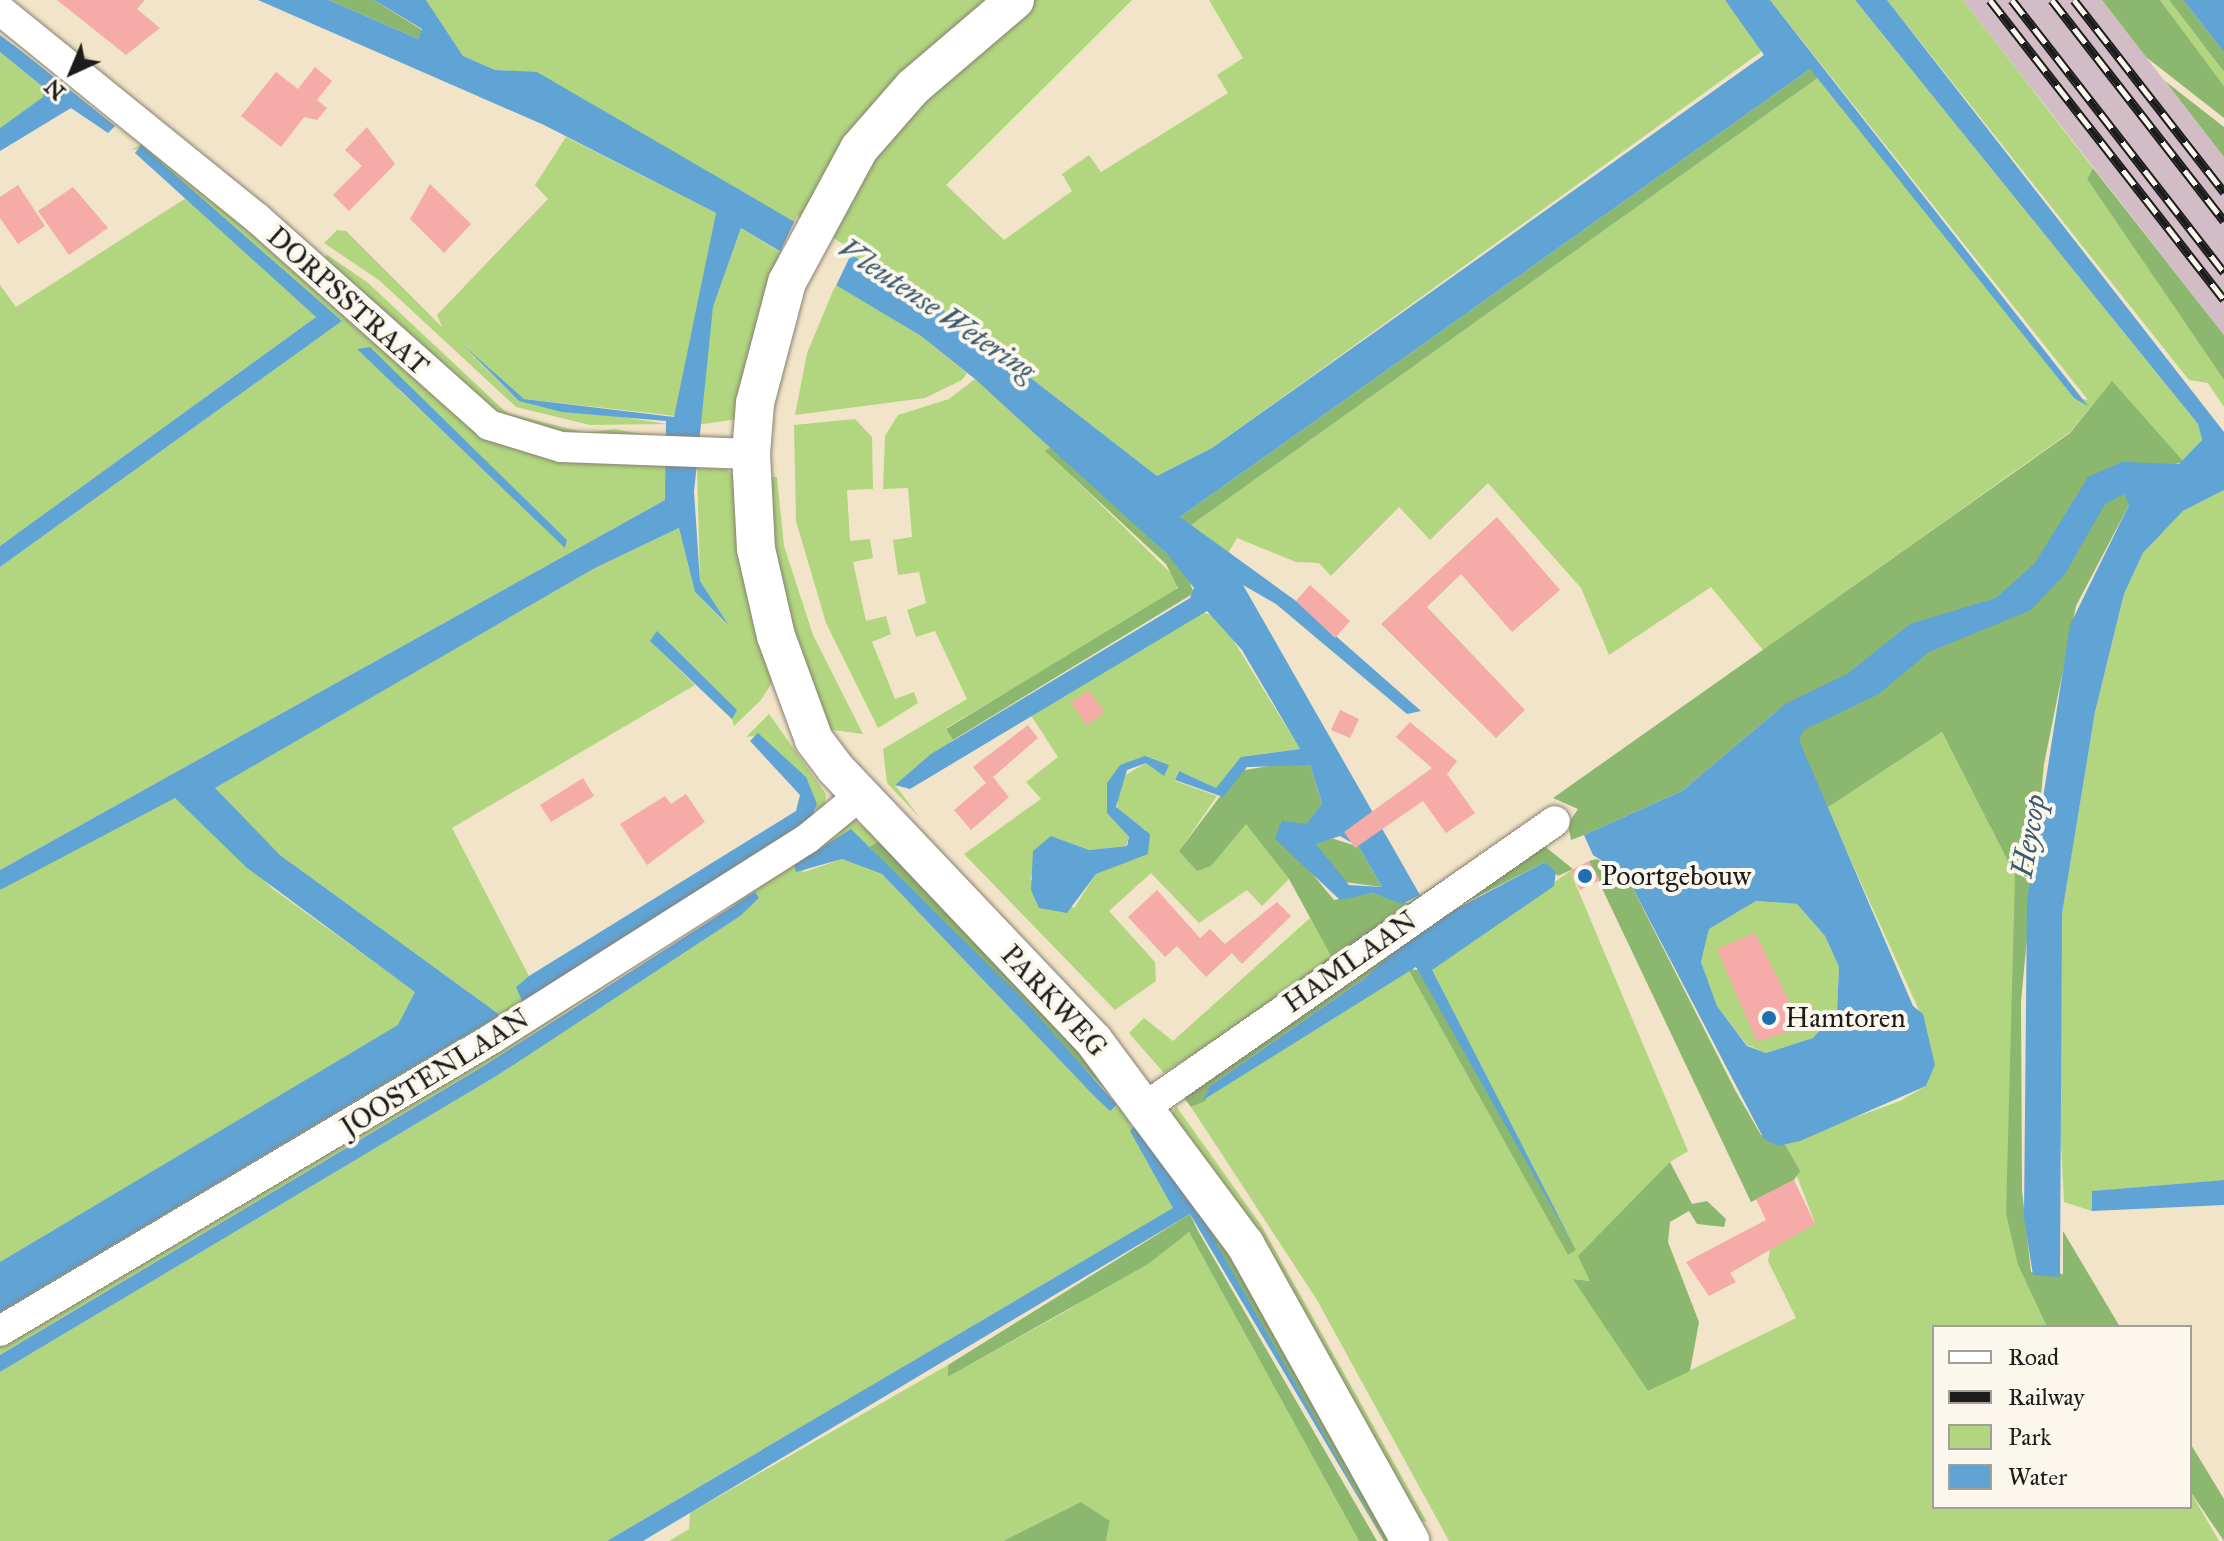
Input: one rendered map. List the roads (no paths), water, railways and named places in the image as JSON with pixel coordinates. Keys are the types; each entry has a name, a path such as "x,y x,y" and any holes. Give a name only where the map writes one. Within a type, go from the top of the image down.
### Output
{"street":[{"name":"PARKWEG","path":"1015,0 913,87 859,149 821,207 787,282 755,403 751,454 756,549 776,636 814,740 858,797 1148,1105 1245,1244 1410,1541"},
{"name":"DORPSSTRAAT","path":"0,10 257,218 489,425 561,447 751,454"},
{"name":"JOOSTENLAAN","path":"0,1331 493,1038 808,838 858,797"},
{"name":"HAMLAAN","path":"1148,1105 1555,821"}],"water":[{"name":"Vleutense Wetering","path":"258,0 329,0 418,39 422,29 374,0 426,0 463,56 495,70 537,72 934,303 1157,476 1212,448 1764,55 1725,0 1770,0 2088,406 2074,398 1810,69 1180,517 1296,601 1421,711 1407,714 1276,604 1243,585 1420,895 1402,904 1373,893 1340,900 1275,839 1281,821 1307,824 1322,803 1310,765 1247,767 1223,797 1175,780 1179,771 1216,788 1241,757 1300,749 1242,650 1207,611 910,789 895,785 931,754 1190,598 1194,588 1168,555 975,379 921,336 741,228 713,307 694,492 700,581 729,626 695,592 679,528 595,568 215,788 280,855 500,1015 0,1312 0,1262 398,1025 415,992 246,867 175,798 0,890 0,870 665,500 666,421 562,412 519,401 463,345 524,399 674,417 716,213 544,125","holes":["1340,836 1359,847 1382,887 1349,885 1316,844"]},
{"path":"1855,0 1887,0 2224,432 2224,490 2183,511 2143,553 2124,594 2095,712 2062,914 2060,1277 2033,1275 2024,1218 2027,901 2070,625 2129,505 2124,494 2105,504 2065,574 2031,610 1929,652 1879,694 1804,730 1799,740 1913,1006 1923,1014 1935,1065 1926,1086 1800,1141 1778,1146 1764,1139 1627,877 1593,855 1584,835 1682,791 1785,704 1847,674 1910,624 1996,598 2035,563 2088,477 2122,462 2179,464 2202,440 2198,424","holes":["1756,901 1797,904 1825,936 1839,967 1837,1011 1813,1038 1766,1053 1747,1046 1717,1006 1701,962 1709,929"]},
{"path":"2183,0 2224,0 2224,52"},
{"path":"0,35 115,126 108,133 71,108 0,151 0,128 43,97 43,87 0,52"},
{"path":"141,145 342,321 0,567 0,546 316,317 135,153"},
{"path":"370,347 567,540 565,548 357,349"},
{"path":"657,631 737,710 732,719 650,641"},
{"path":"758,733 806,777 817,804 809,823 523,1003 516,987 529,976 796,811 800,795 750,741"},
{"path":"1145,756 1169,765 1164,776 1146,763 1127,770 1116,807 1150,834 1148,854 1096,874 1067,913 1039,908 1031,890 1033,851 1051,836 1089,850 1127,846 1129,837 1107,813 1107,783 1120,765"},
{"path":"851,829 1021,997 1117,1105 1110,1111 1094,1096 882,874 842,859 796,872 794,865"},
{"path":"1545,862 1556,872 1554,886 1432,970 1576,1250 1416,967 1203,1100 1210,1086 1365,978 1422,927"},
{"path":"755,892 759,898 740,916 498,1075 0,1372 0,1355 482,1067"},
{"path":"1135,1125 1206,1225 1384,1541 1190,1214 643,1541 607,1541 1173,1208 1130,1131"},
{"path":"2224,1180 2224,1205 2092,1211 2092,1191"}],"railway":[{"path":"1990,0 2224,300"},
{"path":"2012,0 2224,272"},
{"path":"2052,0 2224,221"},
{"path":"2074,0 2224,192"}],"place":[{"name":"Poortgebouw","path":"1585,876"},
{"name":"Hamtoren","path":"1769,1018"}],"water label":[{"name":"Heycop","path":"2029,836"}]}
